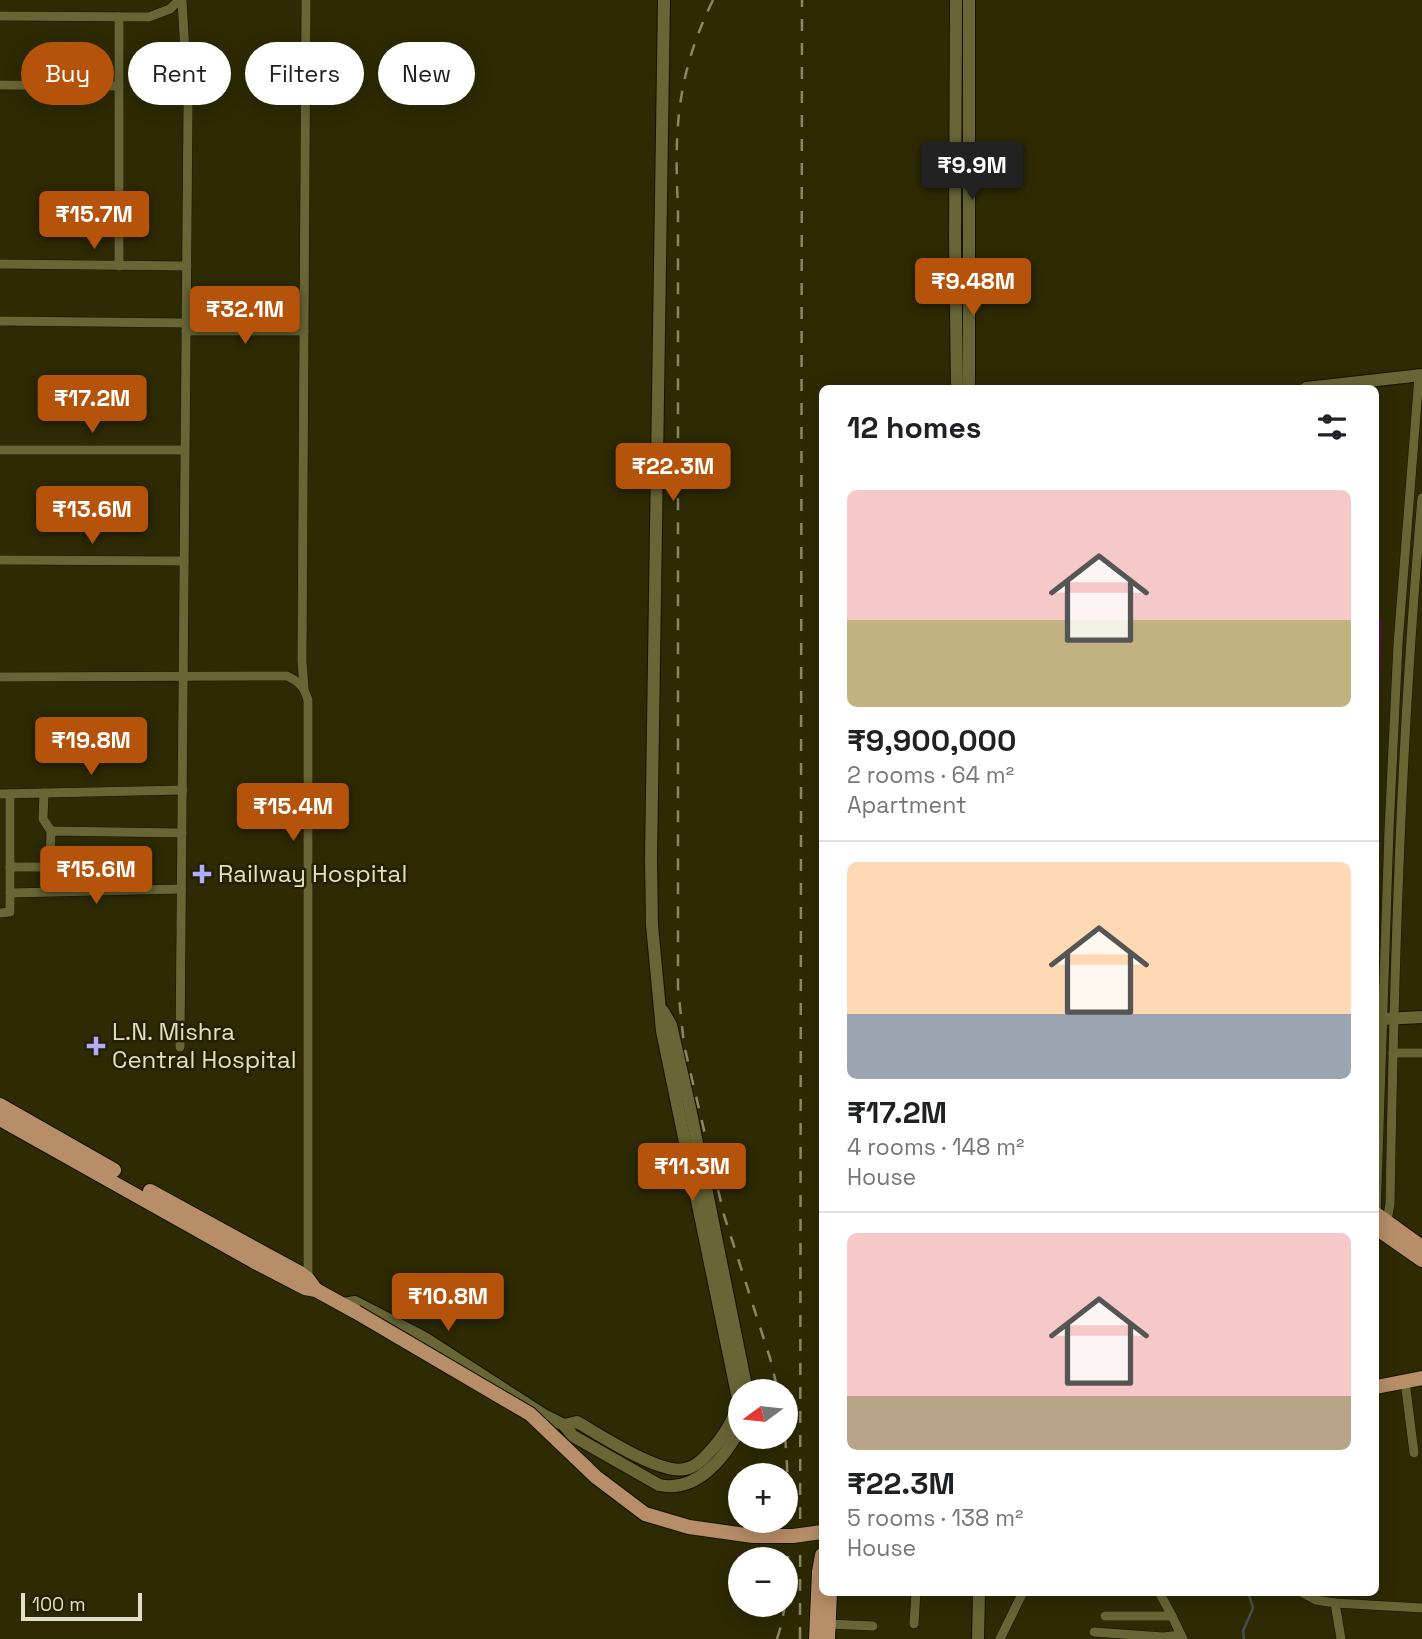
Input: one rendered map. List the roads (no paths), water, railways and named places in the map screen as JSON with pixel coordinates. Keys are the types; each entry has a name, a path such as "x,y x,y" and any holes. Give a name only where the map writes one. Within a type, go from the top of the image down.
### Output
{"main road":[{"path":"0,1105 310,1286"},
{"path":"0,1119 350,1308 530,1414 596,1477 645,1514 689,1527 753,1536 793,1536 819,1532"},
{"path":"1379,1221 1422,1247"},
{"path":"1379,1221 1422,1260"},
{"path":"1379,1386 1422,1378"},
{"path":"816,1639 819,1572"},
{"path":"828,1639 830,1596"}],"street":[{"path":"0,16 149,17 170,9 180,0"},
{"path":"180,0 188,107 180,1046"},
{"path":"304,688 306,0"},
{"path":"564,1425 577,1422 665,1469 675,1471 699,1463 717,1443 737,1409 738,1391 662,1031 652,925 664,0"},
{"path":"956,0 957,385"},
{"path":"969,0 969,385"},
{"path":"119,17 119,266"},
{"path":"0,85 119,86"},
{"path":"0,264 187,266"},
{"path":"0,321 304,331"},
{"path":"1345,385 1421,379"},
{"path":"1379,387 1421,379"},
{"path":"1379,1221 1390,1204 1393,1053 1389,1019 1395,710 1398,644 1421,379"},
{"path":"0,450 184,450"},
{"path":"1379,1221 1409,642 1422,498"},
{"path":"0,561 184,561"},
{"path":"1398,644 1422,641"},
{"path":"0,677 288,676 302,684 309,700 310,1286"},
{"path":"1395,710 1406,711"},
{"path":"0,913 10,912 5,794 183,790"},
{"path":"44,793 43,819 51,831 182,833"},
{"path":"10,867 50,867 51,831"},
{"path":"10,893 181,889"},
{"path":"661,1007 671,1025 690,1108 745,1379"},
{"path":"1389,1019 1422,1017"},
{"path":"1393,1053 1422,1053"},
{"path":"350,1308 355,1302 423,1337 544,1415 564,1425 573,1436 659,1485 671,1488 683,1486 703,1475 728,1447"},
{"path":"1405,1381 1414,1454"},
{"path":"914,1624 916,1596"},
{"path":"978,1639 979,1596"},
{"path":"1000,1639 1021,1596"},
{"path":"1094,1632 1182,1637 1161,1596"},
{"path":"1308,1596 1315,1600 1335,1603 1422,1608"},
{"path":"1335,1603 1341,1639"},
{"path":"1105,1616 1172,1616"},
{"path":"828,1624 873,1626"}],"waterway":[{"path":"1244,1639 1243,1631 1253,1608 1249,1596"}],"railway":[{"path":"713,0 685,77 680,102 677,152 678,988 684,1045 724,1215 775,1379"},
{"path":"800,1639 802,0"},
{"path":"777,1639 784,1612 788,1571 786,1449"}],"place":[{"name":"Railway Hospital","path":"202,874"},
{"name":"L.N. Mishra Central Hospital","path":"96,1046"}]}
